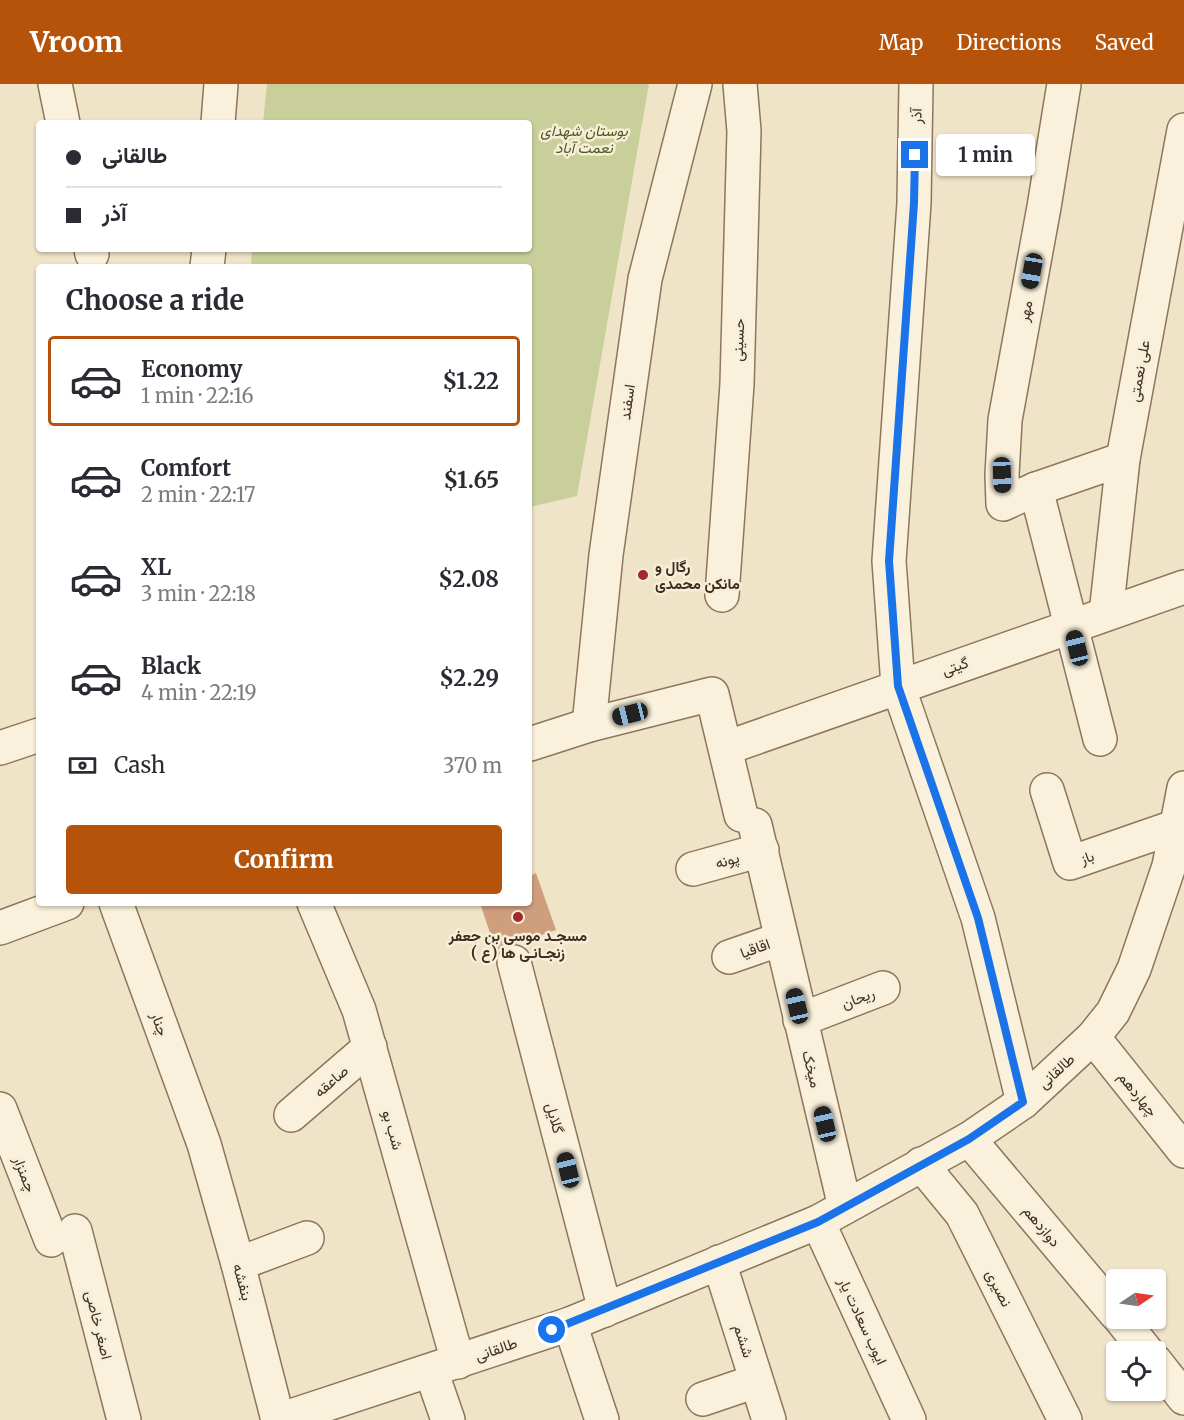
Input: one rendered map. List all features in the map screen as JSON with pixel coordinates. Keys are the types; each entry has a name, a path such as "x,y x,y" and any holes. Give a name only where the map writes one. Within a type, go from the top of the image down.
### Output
{"street":[{"path":"55,84 62,120"},
{"path":"218,120 221,84"},
{"name":"اسفند","path":"589,725 606,555 645,279 695,84"},
{"name":"حسینی","path":"722,595 737,384 744,131 740,84"},
{"name":"آذر","path":"916,84 914,203 889,561 898,686 978,918 1023,1102"},
{"name":"مهر","path":"1036,489 1003,504 1005,420 1064,84"},
{"name":"علی نعمتی","path":"1106,614 1123,459 1184,130"},
{"path":"1100,740 1036,489 1123,459"},
{"name":"گیتی","path":"726,748 1184,587"},
{"name":"میخک","path":"589,725 712,694 726,748 752,830 800,1020 831,1214"},
{"path":"532,743 589,725"},
{"path":"0,748 36,736"},
{"name":"طالقانی","path":"279,1420 570,1324 719,1262 831,1214 969,1139 1023,1102 1093,1037 1113,1012 1179,874 1177,826 1184,788"},
{"name":"باز","path":"1047,790 1070,863 1177,826"},
{"name":"پونه","path":"693,869 752,830"},
{"path":"0,928 59,906"},
{"name":"چنار","path":"117,906 204,1144"},
{"name":"شب بو","path":"315,906 358,1010 370,1047 445,1366 448,1420"},
{"name":"اقاقیا","path":"729,957 781,939"},
{"name":"گلایل","path":"513,962 605,1310"},
{"name":"ریحان","path":"800,1020 883,988"},
{"name":"چهاردهم","path":"1093,1037 1184,1151"},
{"name":"صاعقه","path":"291,1115 370,1047"},
{"name":"چمنزار","path":"0,1109 63,1235"},
{"name":"دوازدهم","path":"969,1139 1106,1302"},
{"name":"بنفشه","path":"204,1144 279,1420"},
{"name":"نصیری","path":"921,1164 962,1214 1065,1420"},
{"name":"ایوب سعادت یار","path":"831,1214 909,1420"},
{"name":"اصغر خاصی","path":"63,1235 124,1420"},
{"path":"238,1264 307,1238"},
{"name":"ششم","path":"719,1262 769,1420"},
{"path":"570,1324 602,1420"},
{"path":"1129,1329 1138,1341"},
{"path":"1166,1375 1184,1398"},
{"path":"703,1399 756,1381"}],"green space":[{"name":"بوستان شهدای نعمت آباد","path":"267,84 649,84 577,496 532,507 532,264 251,264 252,252 532,252 532,120 263,120"}],"building":[{"name":"مسجـد موسی بن جعفر ( ع) زنجـانـی ها","path":"536,873 556,930 496,951 481,906 532,906 532,875"}],"place":[{"name":"رگال و مانکن محمدی","path":"643,575"},
{"name":"مسجـد موسی بن جعفر ( ع) زنجـانـی ها","path":"518,917"}],"route":[{"path":"552,1330 818,1222 969,1139 1023,1102 978,918 898,686 889,561 914,203 915,155"}]}
